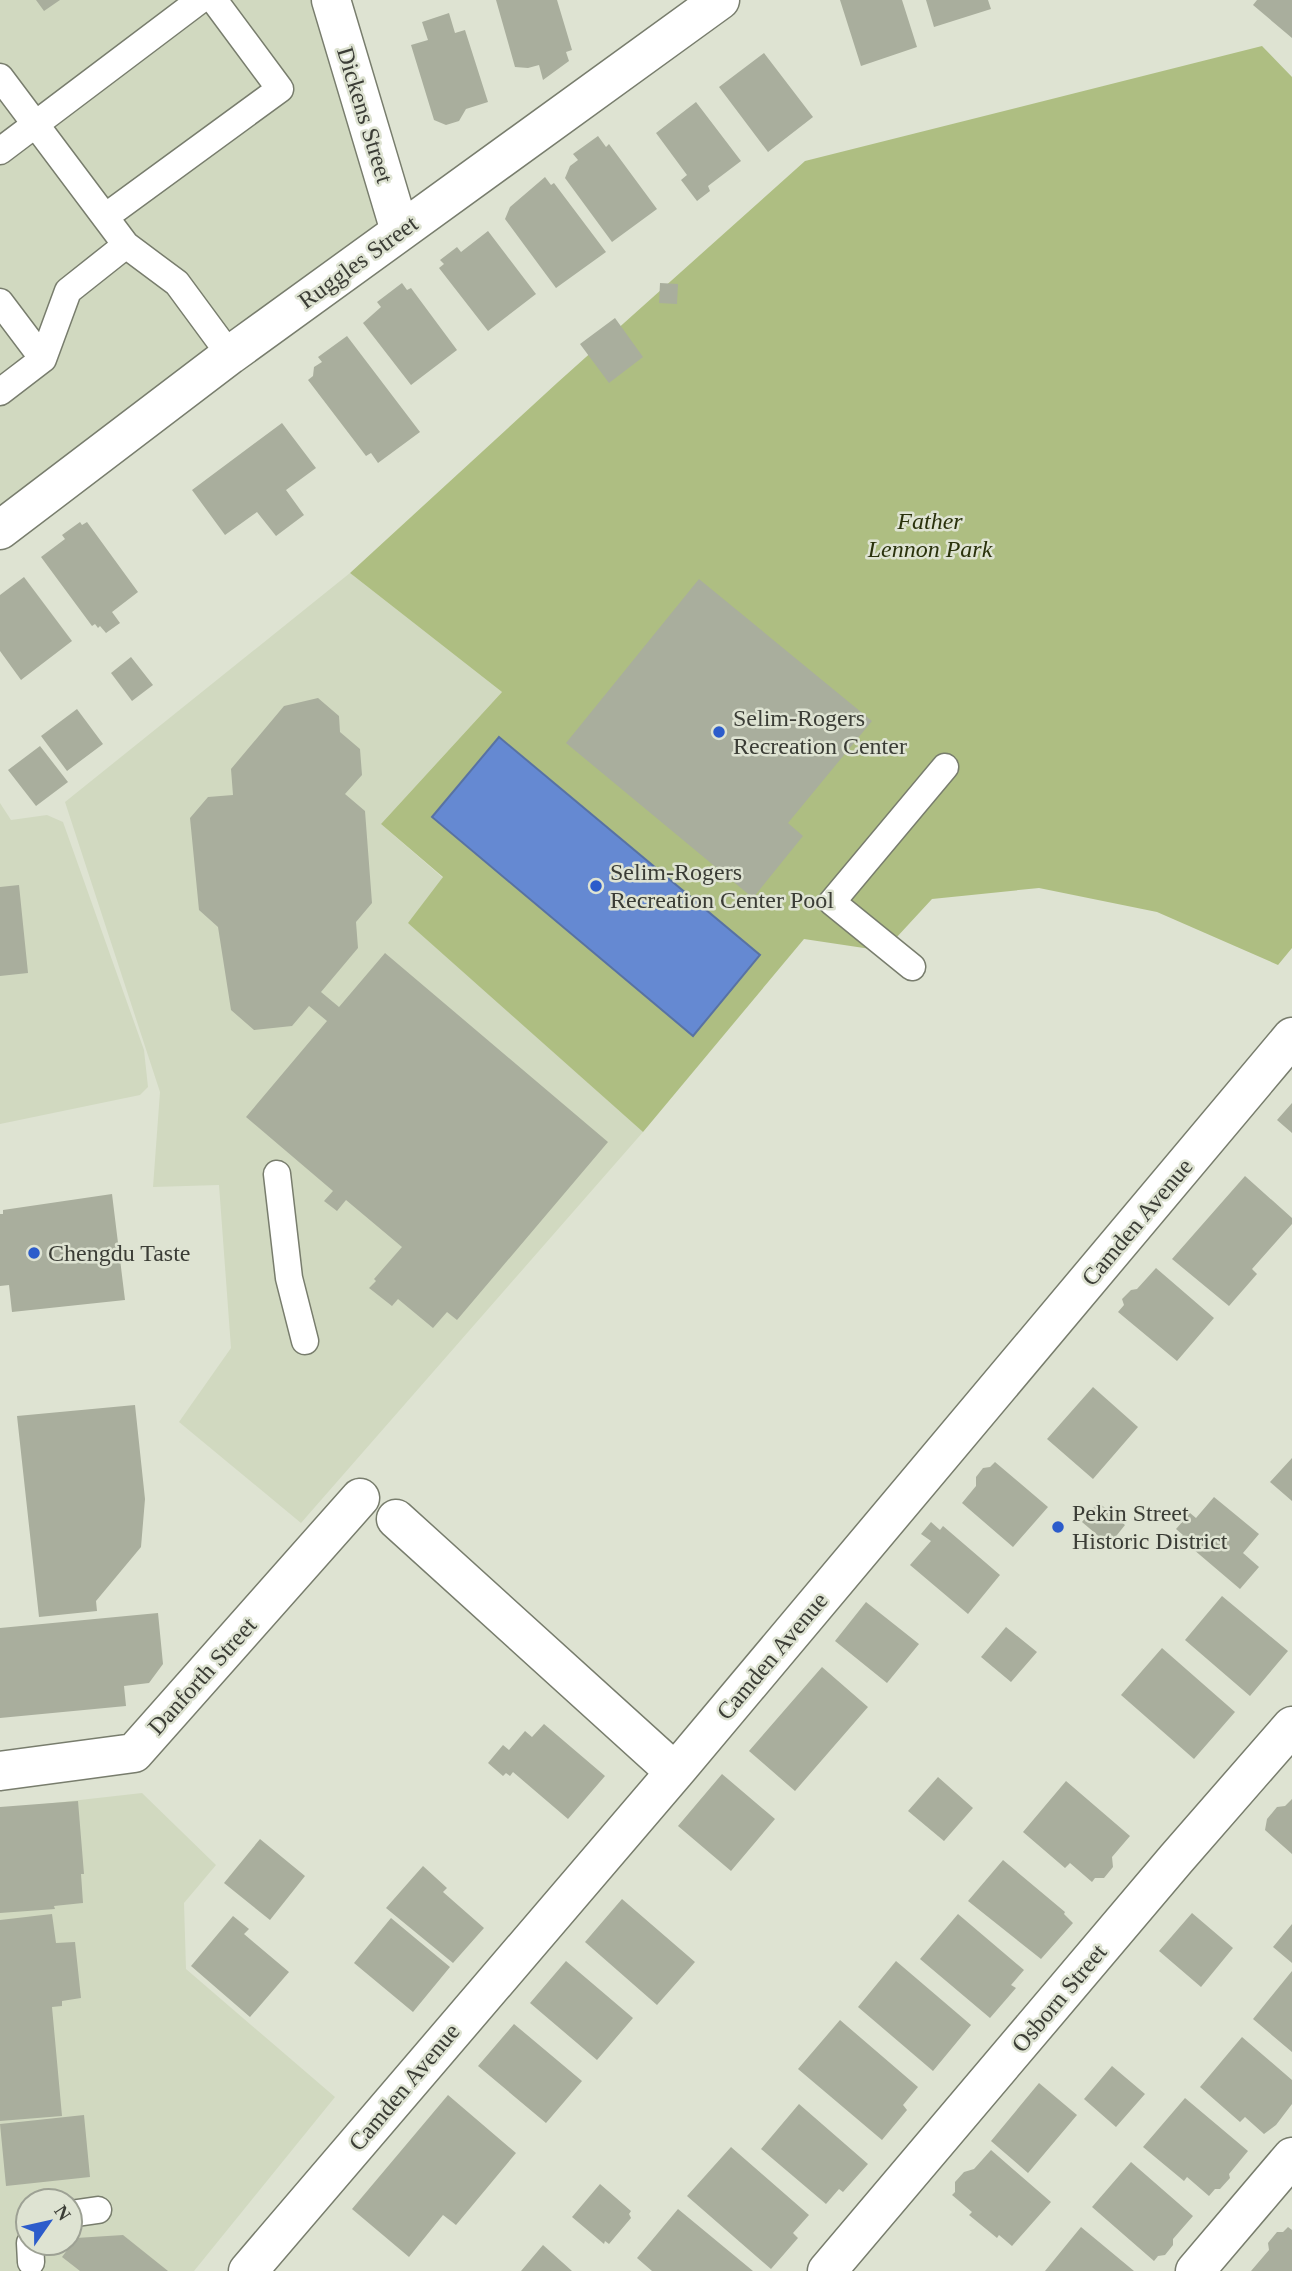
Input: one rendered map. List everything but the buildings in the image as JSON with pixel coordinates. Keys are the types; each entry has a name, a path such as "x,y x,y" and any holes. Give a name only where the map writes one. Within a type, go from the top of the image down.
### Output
{"street":[{"name":"Dickens Street","path":"331,0 400,231"},
{"name":"Ruggles Street","path":"0,530 230,355 720,0"},
{"name":"Camden Avenue","path":"248,2271 675,1772 1292,1037"},
{"name":"Danforth Street","path":"0,1771 134,1753 360,1498"},
{"path":"396,1519 675,1772"},
{"name":"Osborn Street","path":"827,2271 1292,1726"},
{"path":"1195,2271 1292,2159"}],"lane":[{"path":"0,151 200,0"},
{"path":"105,218 281,89 214,0"},
{"path":"0,77 126,245 177,283 230,355"},
{"path":"0,391 43,359 68,291 126,245"},
{"path":"0,302 43,359"},
{"path":"912,967 832,902 945,767"},
{"path":"277,1174 289,1278 305,1341"},
{"path":"84,2212 99,2210"}],"shaded area":[{"path":"0,0 337,0 405,225 0,530"},
{"path":"350,573 502,692 381,824 443,878 409,923 643,1132 301,1523 179,1422 231,1348 219,1185 153,1187 160,1092 65,802"},
{"path":"0,803 11,820 47,815 63,822 144,1050 148,1087 140,1095 0,1124"},
{"path":"142,1793 216,1865 184,1903 186,1969 335,2097 194,2271 0,2271 0,1809"}],"green space":[{"name":"Father Lennon Park","path":"1262,46 1292,77 1292,948 1278,965 1157,912 1039,888 932,899 884,951 804,939 643,1132 408,923 443,877 381,824 502,692 350,573 805,161"}],"water":[{"name":"Selim-Rogers Recreation Center Pool","path":"499,737 760,955 693,1036 432,817"}],"place":[{"name":"Selim-Rogers Recreation Center","path":"719,732"},
{"name":"Selim-Rogers Recreation Center Pool","path":"596,886"},
{"name":"Chengdu Taste","path":"34,1253"},
{"name":"Pekin Street Historic District","path":"1058,1527"}]}
